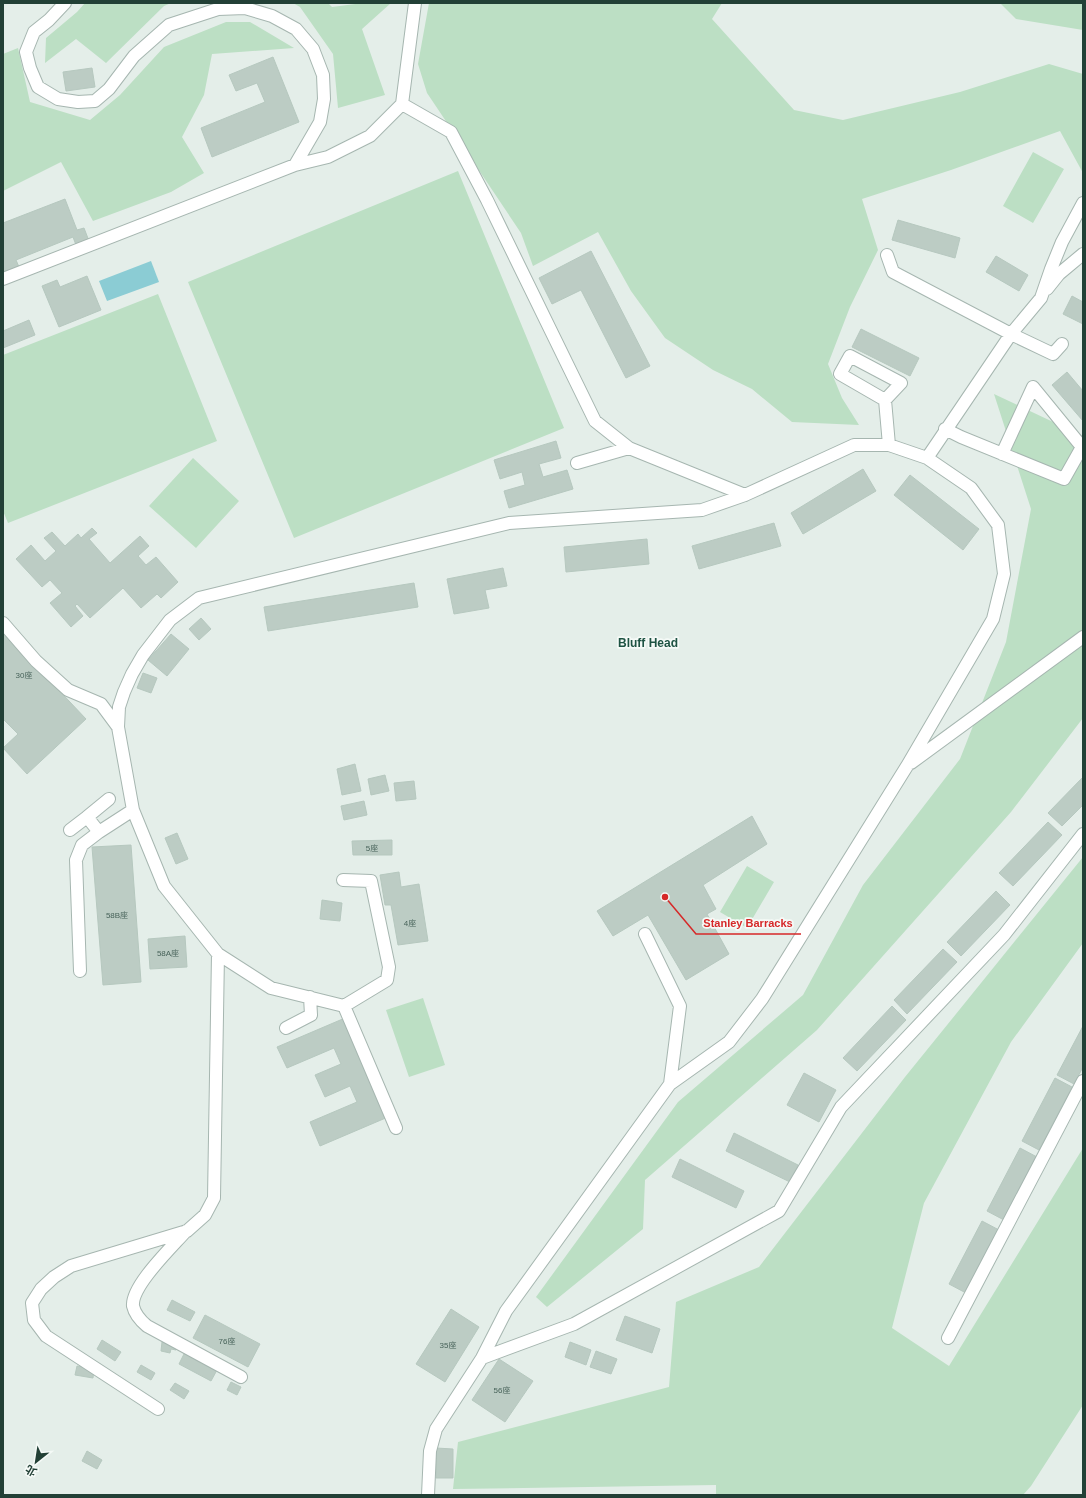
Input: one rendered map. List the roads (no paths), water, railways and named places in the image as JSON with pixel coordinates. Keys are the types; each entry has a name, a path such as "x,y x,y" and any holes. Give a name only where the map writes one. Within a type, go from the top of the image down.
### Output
{"lane":[{"path":"65,3 49,20 34,32 26,52 30,68 38,87 58,99 78,102 95,101 109,90 134,56 169,25 218,9 244,8 272,16 296,29 313,49 323,75 324,99 320,122 295,165"},
{"path":"3,279 295,165 328,157 370,136 402,104 416,3"},
{"path":"402,104 451,132 487,200 595,421 629,448 745,495"},
{"path":"1041,298 1064,237 1083,204"},
{"path":"927,458 945,429 1011,334 1059,274 1083,254"},
{"path":"887,255 892,272 1011,334 1053,354 1062,344"},
{"path":"885,400 840,374 850,356 901,383 885,400 889,445"},
{"path":"945,429 1002,454 1064,479 1082,447 1034,387 1002,454"},
{"path":"343,880 371,881 389,967 388,980 344,1006 271,988 218,954 164,886 133,810 118,727 119,707 124,692 142,655 170,620 199,598 509,523 702,510 745,495 854,445 889,445 927,458 970,488 998,525 1004,574 993,620 907,766 762,999 729,1042 670,1084 506,1311 482,1358 436,1429 429,1458 428,1495"},
{"path":"577,463 629,448"},
{"path":"3,623 36,662 68,690 101,704 118,727"},
{"path":"907,766 1083,637"},
{"path":"70,830 110,799"},
{"path":"80,971 76,860 82,845 133,810"},
{"path":"86,817 99,832"},
{"path":"482,1358 574,1324 780,1210 841,1107 1004,935 1083,834"},
{"path":"646,934 680,1006 670,1084"},
{"path":"218,954 214,1198 205,1215 187,1231 142,1281 134,1295 133,1306 137,1316 147,1326 241,1377"},
{"path":"286,1028 315,1013 310,997"},
{"path":"344,1006 396,1128"},
{"path":"948,1338 1083,1081"},
{"path":"158,1410 46,1336 34,1320 32,1303 41,1289 54,1277 71,1266 187,1231"}],"water":[{"path":"151,261 159,282 107,301 99,281"}],"place":[{"name":"Stanley Barracks","path":"665,897"}],"district":[{"name":"Bluff Head","path":"648,643"}]}
